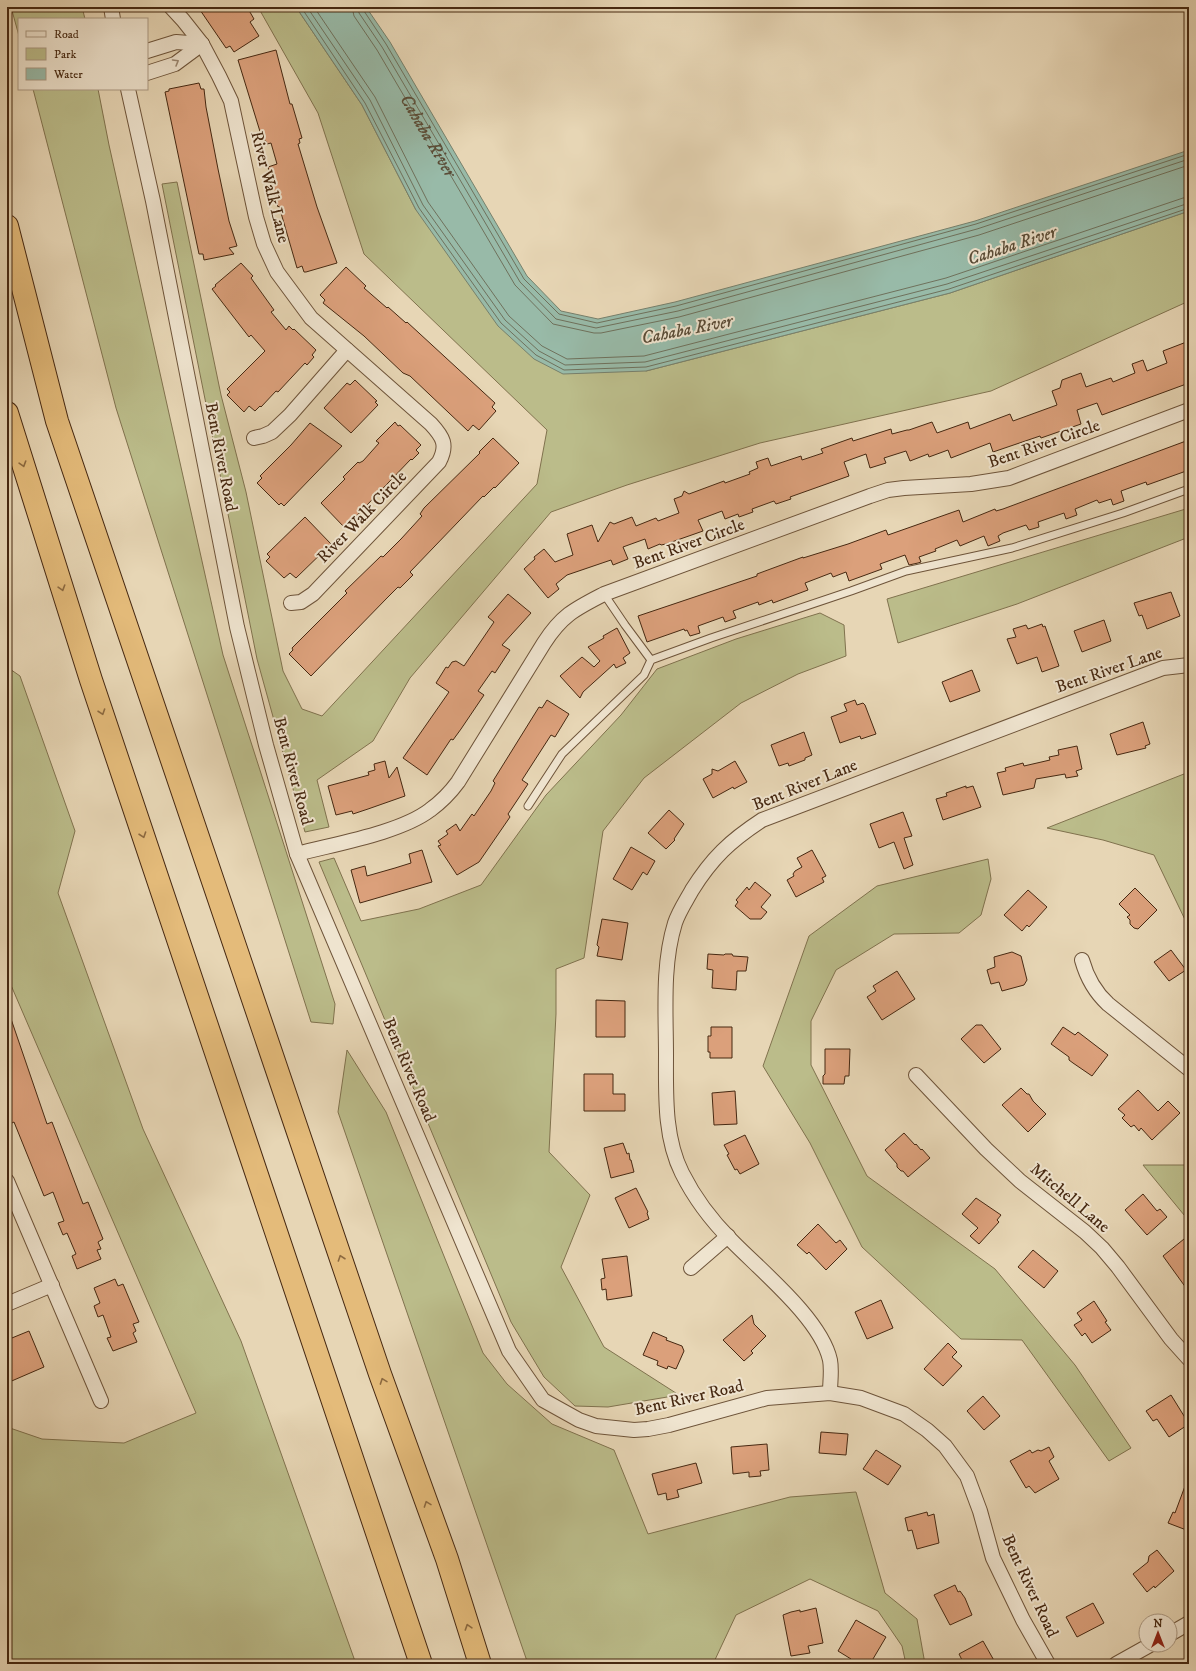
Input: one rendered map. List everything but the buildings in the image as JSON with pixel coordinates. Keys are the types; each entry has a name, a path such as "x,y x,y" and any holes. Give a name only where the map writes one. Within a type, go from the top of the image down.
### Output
{"highway":[{"path":"7,226 57,421 375,1358 447,1559 480,1664"},
{"path":"7,413 91,680 421,1664"}],"street":[{"path":"111,7 113,18"},
{"name":"River Walk Lane","path":"171,7 202,44 231,101 256,217 264,244 277,272 311,318 431,424 439,432 444,443"},
{"path":"148,51 176,42 202,44"},
{"path":"148,73 174,64 202,44"},
{"name":"Bent River Road","path":"128,90 154,209 237,627 268,752 297,854 509,1351 543,1400 579,1420 596,1426 634,1430 670,1424 767,1398 830,1393 861,1398 904,1414 927,1430 945,1446 967,1476 980,1511 993,1558 1023,1620 1048,1664"},
{"path":"254,438 263,436 276,428 347,350"},
{"name":"Bent River Circle","path":"297,854 385,831 408,822 429,811 447,796 458,782 544,644 557,626 572,611 604,594 888,490 971,484 1009,478 1189,410"},
{"name":"River Walk Circle","path":"291,604 301,602 313,594 439,462 443,454 444,443"},
{"name":"Bent River Lane","path":"830,1393 830,1360 816,1332 798,1307 712,1219 682,1172 672,1144 668,1125 666,1082 666,980 676,922 684,905 706,868 720,853 746,830 768,817 1138,676 1163,668 1189,665"},
{"path":"1082,960 1098,995 1189,1069"},
{"name":"Mitchell Lane","path":"916,1075 986,1149 1020,1181 1085,1232 1102,1248 1118,1267 1171,1339 1189,1358"},
{"path":"7,1181 101,1400"},
{"path":"691,1268 728,1236"},
{"path":"7,1304 52,1285"},
{"path":"1178,1629 1189,1623"},
{"path":"1116,1664 1138,1652"}],"lane":[{"path":"528,806 562,754 644,675 651,660 906,571 1012,548 1123,513 1189,489"},
{"path":"604,594 651,660"}],"green space":[{"path":"11,7 82,7 85,18 18,18 18,32"},
{"path":"258,7 296,7 362,105 416,210 646,371 950,293 1189,211 1189,301 991,391 760,443 627,485 551,512 410,678 373,741 317,780 329,827 305,832 257,659 162,184 177,182 221,395 246,492 283,671 302,709 322,716 537,484 547,430 364,254 318,113"},
{"path":"33,90 98,90 109,145 223,655 335,1004 333,1024 311,1022 116,408"},
{"path":"1189,508 1189,537 1017,604 898,643 887,599"},
{"path":"820,613 844,625 846,656 798,674 741,703 644,778 603,831 584,958 556,969 556,1014 549,1152 590,1195 561,1267 604,1347 679,1395 608,1407 575,1406 544,1377 511,1322 319,862 334,858 361,921 419,909 481,885 546,795 621,715 657,669 736,639"},
{"path":"7,667 20,676 75,831 58,893 143,1129 241,1341 356,1664 7,1664 7,1427 42,1439 124,1443 196,1413 7,976"},
{"path":"1189,772 1189,928 1154,855 1103,840 1047,828"},
{"path":"988,859 991,879 981,915 959,933 894,934 836,970 811,1021 811,1065 867,1176 995,1269 1075,1365 1131,1448 1109,1461 1022,1340 961,1339 862,1247 810,1143 763,1066 809,936 877,886"},
{"path":"347,1050 386,1112 483,1353 507,1384 552,1424 614,1450 648,1534 790,1497 856,1492 885,1593 917,1619 925,1664 906,1664 902,1646 878,1611 810,1579 736,1615 713,1664 528,1664 338,1112"},
{"path":"1143,1165 1189,1165 1189,1221"}],"water":[{"name":"Cahaba River","path":"296,7 366,7 390,42 527,276 561,311 598,319 675,302 975,221 1189,150 1189,211 950,293 646,371 563,374 534,359 498,326 416,210 362,105"}]}
